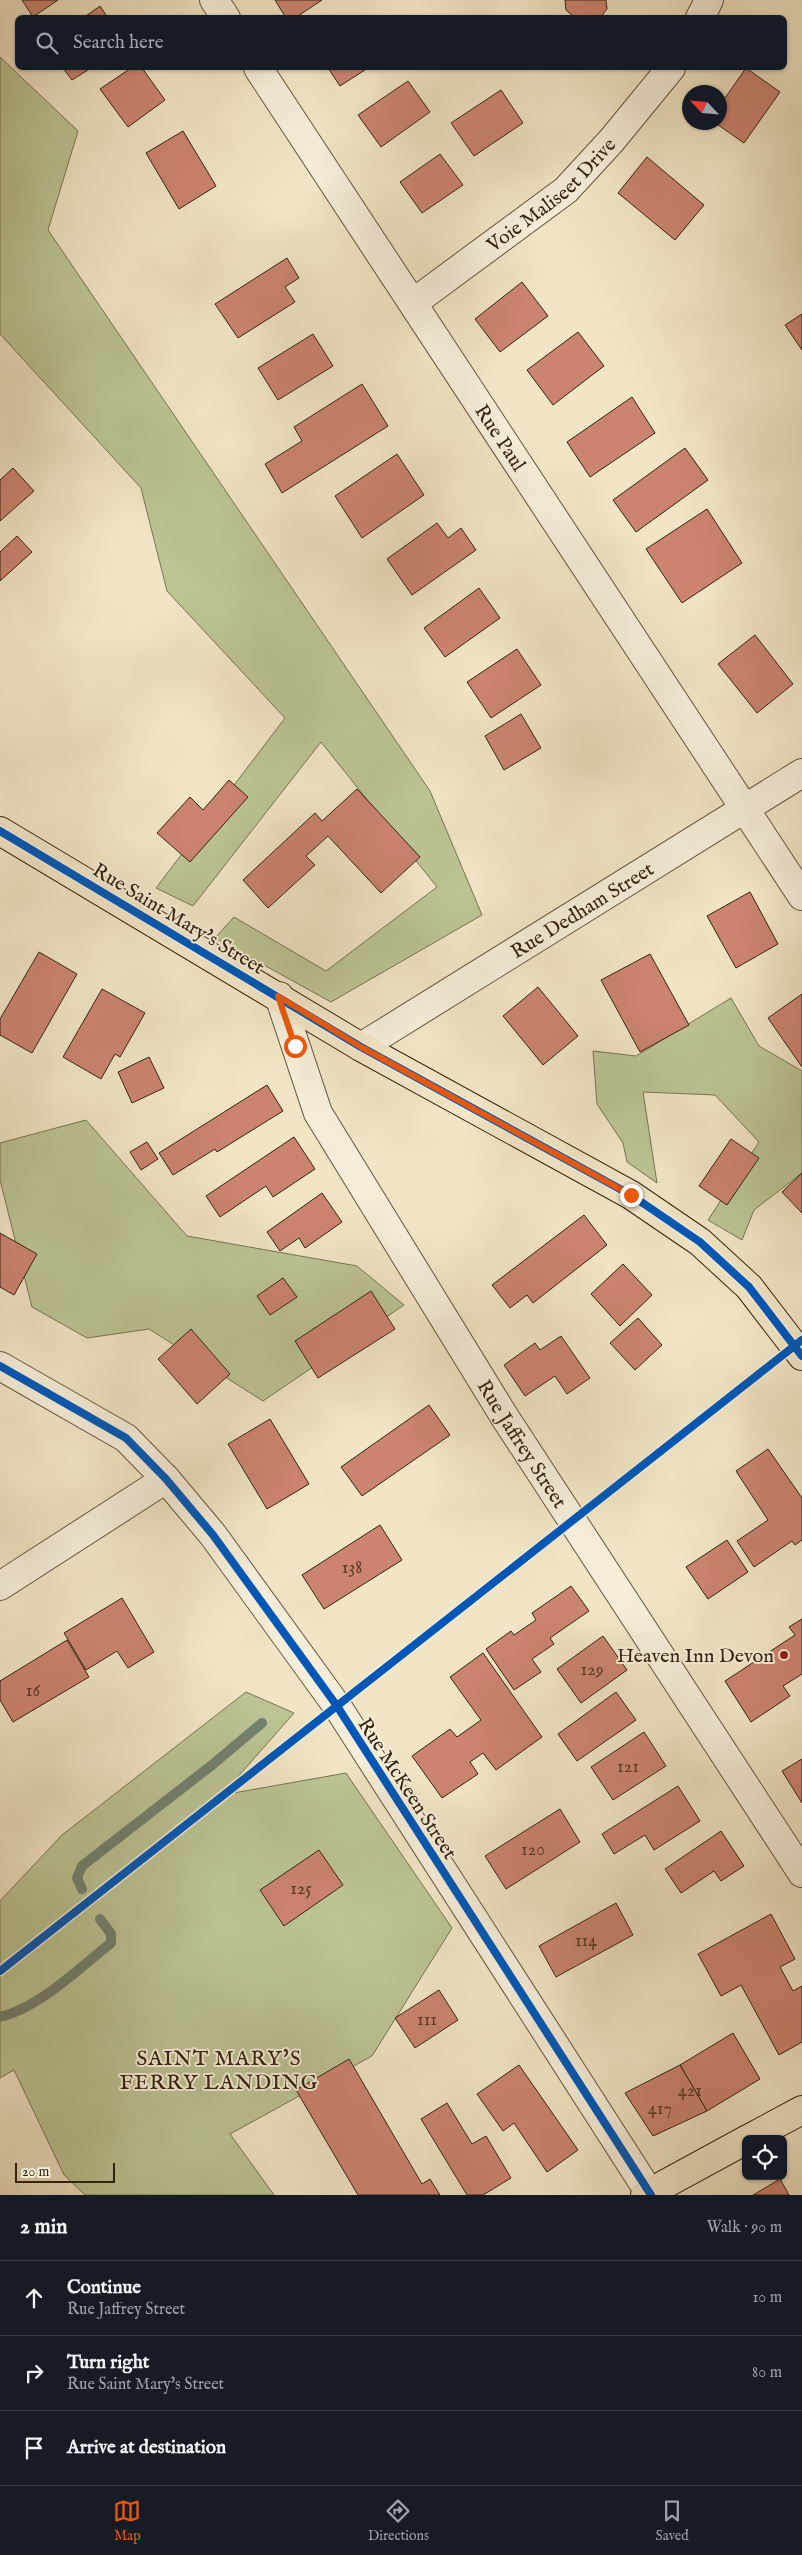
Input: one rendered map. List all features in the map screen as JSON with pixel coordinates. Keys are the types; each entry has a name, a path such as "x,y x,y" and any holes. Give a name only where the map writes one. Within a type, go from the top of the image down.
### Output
{"main road":[{"name":"Rue Saint Mary's Street","path":"0,831 361,1047 631,1195 700,1242 749,1287 802,1356"},
{"path":"755,2135 802,2110"},
{"path":"649,2194 742,2142"}],"street":[{"path":"214,0 224,15"},
{"path":"702,15 709,0"},
{"name":"Rue Paul","path":"259,70 746,808 802,896"},
{"name":"Voie Maliseet Drive","path":"413,303 566,190 612,140 669,70"},
{"name":"Rue Dedham Street","path":"361,1047 802,772"},
{"name":"Rue Jaffrey Street","path":"278,996 318,1113 504,1416 802,1873"},
{"name":"Rue McKeen Street","path":"0,1366 126,1438 166,1479 213,1535 337,1706 649,2194"},
{"path":"0,1586 166,1479"}],"green space":[{"path":"0,57 78,131 48,230 430,791 482,915 331,1002 215,938 234,917 326,971 437,887 321,742 193,906 156,888 285,718 167,591 141,488 0,334"},
{"path":"731,998 759,1046 802,1071 802,1173 754,1210 742,1240 708,1220 759,1142 715,1095 643,1092 657,1183 627,1162 623,1143 597,1104 593,1051 636,1056"},
{"path":"86,1120 187,1236 357,1266 404,1305 263,1401 149,1329 87,1338 32,1307 0,1180 0,1143"},
{"path":"246,1692 294,1713 222,1795 346,1773 452,1928 372,2056 230,2134 274,2195 85,2195 64,2175 14,2070 0,2078 0,1901 62,1835"}],"building":[{"path":"22,0 58,0 36,15 32,15"},
{"path":"275,0 322,0 300,15 284,15"},
{"path":"565,0 606,0 607,9 602,15 572,15 566,10"},
{"path":"100,6 106,15 87,15"},
{"path":"64,70 88,70 72,80"},
{"path":"128,70 143,70 165,100 128,127 100,89"},
{"path":"329,70 365,70 340,86"},
{"path":"745,70 749,70 780,92 744,143 725,130 727,130 727,95"},
{"path":"408,81 430,112 381,147 358,115"},
{"path":"501,90 523,123 474,156 451,123"},
{"path":"183,131 216,186 179,209 146,153"},
{"path":"440,154 463,185 422,213 400,182"},
{"path":"647,157 704,205 675,240 618,193"},
{"path":"287,258 299,278 285,287 295,302 238,338 215,304"},
{"path":"522,282 548,316 500,352 475,319"},
{"path":"802,314 802,350 785,325"},
{"path":"578,332 604,366 553,405 527,370"},
{"path":"313,334 333,366 278,400 258,368"},
{"path":"362,384 388,426 282,493 265,464 302,441 294,427"},
{"path":"632,397 655,433 590,477 567,442"},
{"path":"685,448 708,480 636,532 613,500"},
{"path":"397,454 424,495 362,538 335,496"},
{"path":"13,468 34,491 0,521 0,480"},
{"path":"707,509 742,563 682,603 646,549"},
{"path":"437,523 448,538 461,528 476,550 412,595 387,559"},
{"path":"17,536 32,552 0,581 0,552"},
{"path":"479,588 500,618 445,657 424,628"},
{"path":"755,635 793,684 757,713 718,664"},
{"path":"517,649 541,685 491,718 467,682"},
{"path":"521,714 541,748 504,770 485,736"},
{"path":"229,780 248,797 190,862 157,833 190,797 203,810"},
{"path":"357,789 420,857 381,893 328,836 306,856 315,865 268,908 243,880 315,813 322,821"},
{"path":"750,892 778,944 736,968 707,916"},
{"path":"39,952 77,974 32,1053 0,1035 0,1019"},
{"path":"650,954 689,1025 640,1052 601,980"},
{"path":"538,987 578,1036 543,1065 503,1016"},
{"path":"102,989 145,1013 120,1057 115,1054 101,1079 63,1057"},
{"path":"802,994 802,1067 768,1018"},
{"path":"149,1057 164,1088 132,1103 118,1072"},
{"path":"267,1085 283,1111 217,1152 215,1149 173,1175 159,1153"},
{"path":"294,1137 315,1169 273,1197 266,1186 220,1217 206,1196"},
{"path":"731,1139 759,1158 727,1205 699,1186"},
{"path":"147,1142 158,1159 141,1170 130,1152"},
{"path":"802,1173 802,1213 782,1192"},
{"path":"322,1193 342,1222 305,1248 299,1238 280,1251 267,1232"},
{"path":"584,1215 607,1245 533,1303 527,1295 510,1308 492,1285"},
{"path":"0,1233 37,1254 14,1295 0,1287"},
{"path":"623,1264 652,1295 620,1326 591,1294"},
{"path":"283,1278 297,1297 270,1315 257,1296"},
{"path":"371,1291 395,1329 318,1378 295,1341"},
{"path":"638,1318 662,1345 635,1370 610,1343"},
{"path":"191,1329 230,1374 197,1404 158,1359"},
{"path":"561,1336 590,1378 567,1394 555,1376 525,1396 504,1365 535,1343 540,1350"},
{"path":"429,1405 450,1435 362,1496 341,1467"},
{"path":"270,1419 309,1484 267,1509 228,1444"},
{"path":"768,1449 802,1498 802,1540 795,1545 792,1541 754,1567 737,1541 768,1520 736,1471"},
{"path":"380,1525 402,1560 324,1609 302,1575"},
{"path":"727,1540 748,1572 708,1599 686,1567"},
{"path":"571,1586 589,1611 550,1638 554,1644 532,1659 541,1672 514,1690 486,1649 511,1631 514,1635 536,1620 532,1613"},
{"path":"122,1598 154,1652 128,1668 117,1651 86,1670 64,1633"},
{"name":"Heaven Inn Devon","path":"802,1619 802,1674 783,1686 790,1696 751,1722 725,1681 795,1635 789,1627"},
{"path":"603,1636 627,1670 581,1703 557,1669"},
{"path":"67,1640 89,1677 13,1722 0,1700 0,1681"},
{"path":"483,1653 542,1737 496,1770 483,1753 470,1762 478,1774 442,1798 412,1756 450,1729 457,1737 481,1720 450,1677"},
{"path":"616,1692 636,1720 577,1761 558,1734"},
{"path":"644,1732 666,1766 613,1800 591,1767"},
{"path":"802,1759 802,1803 782,1771"},
{"path":"678,1786 700,1821 654,1850 645,1835 614,1854 602,1834"},
{"path":"560,1809 580,1842 506,1889 485,1856"},
{"path":"721,1831 744,1866 721,1881 714,1871 681,1893 665,1869"},
{"path":"319,1850 343,1885 284,1926 260,1890"},
{"path":"616,1903 633,1935 556,1977 539,1946"},
{"path":"771,1914 795,1959 780,1967 793,1991 802,1986 802,2042 779,2055 741,1985 721,1996 698,1954"},
{"path":"439,1990 458,2020 415,2048 395,2018"},
{"path":"733,2033 760,2079 707,2111 680,2065"},
{"path":"349,2059 422,2184 430,2179 440,2195 358,2195 296,2090"},
{"path":"519,2065 578,2150 547,2172 514,2123 503,2131 477,2094"},
{"path":"680,2065 707,2111 653,2136 625,2093"},
{"path":"447,2103 472,2144 486,2136 511,2178 483,2195 467,2195 421,2119"},
{"path":"781,2180 789,2195 753,2195"}],"waterway":[{"path":"82,1889 77,1878 82,1866 212,1765 262,1723"},
{"path":"0,2017 15,2012 44,1996 111,1943 111,1934 100,1919"}],"cycle path":[{"path":"0,831 361,1047 631,1195 700,1242 749,1287 802,1356"},
{"path":"0,1971 802,1340"},
{"path":"0,1366 126,1438 166,1479 213,1535 337,1706 651,2195"}],"place":[{"name":"Heaven Inn Devon","path":"784,1655"}],"district":[{"name":"SAINT MARY'S FERRY LANDING","path":"219,2070"}],"route":[{"path":"295,1046 278,996 361,1047 631,1195"}]}
